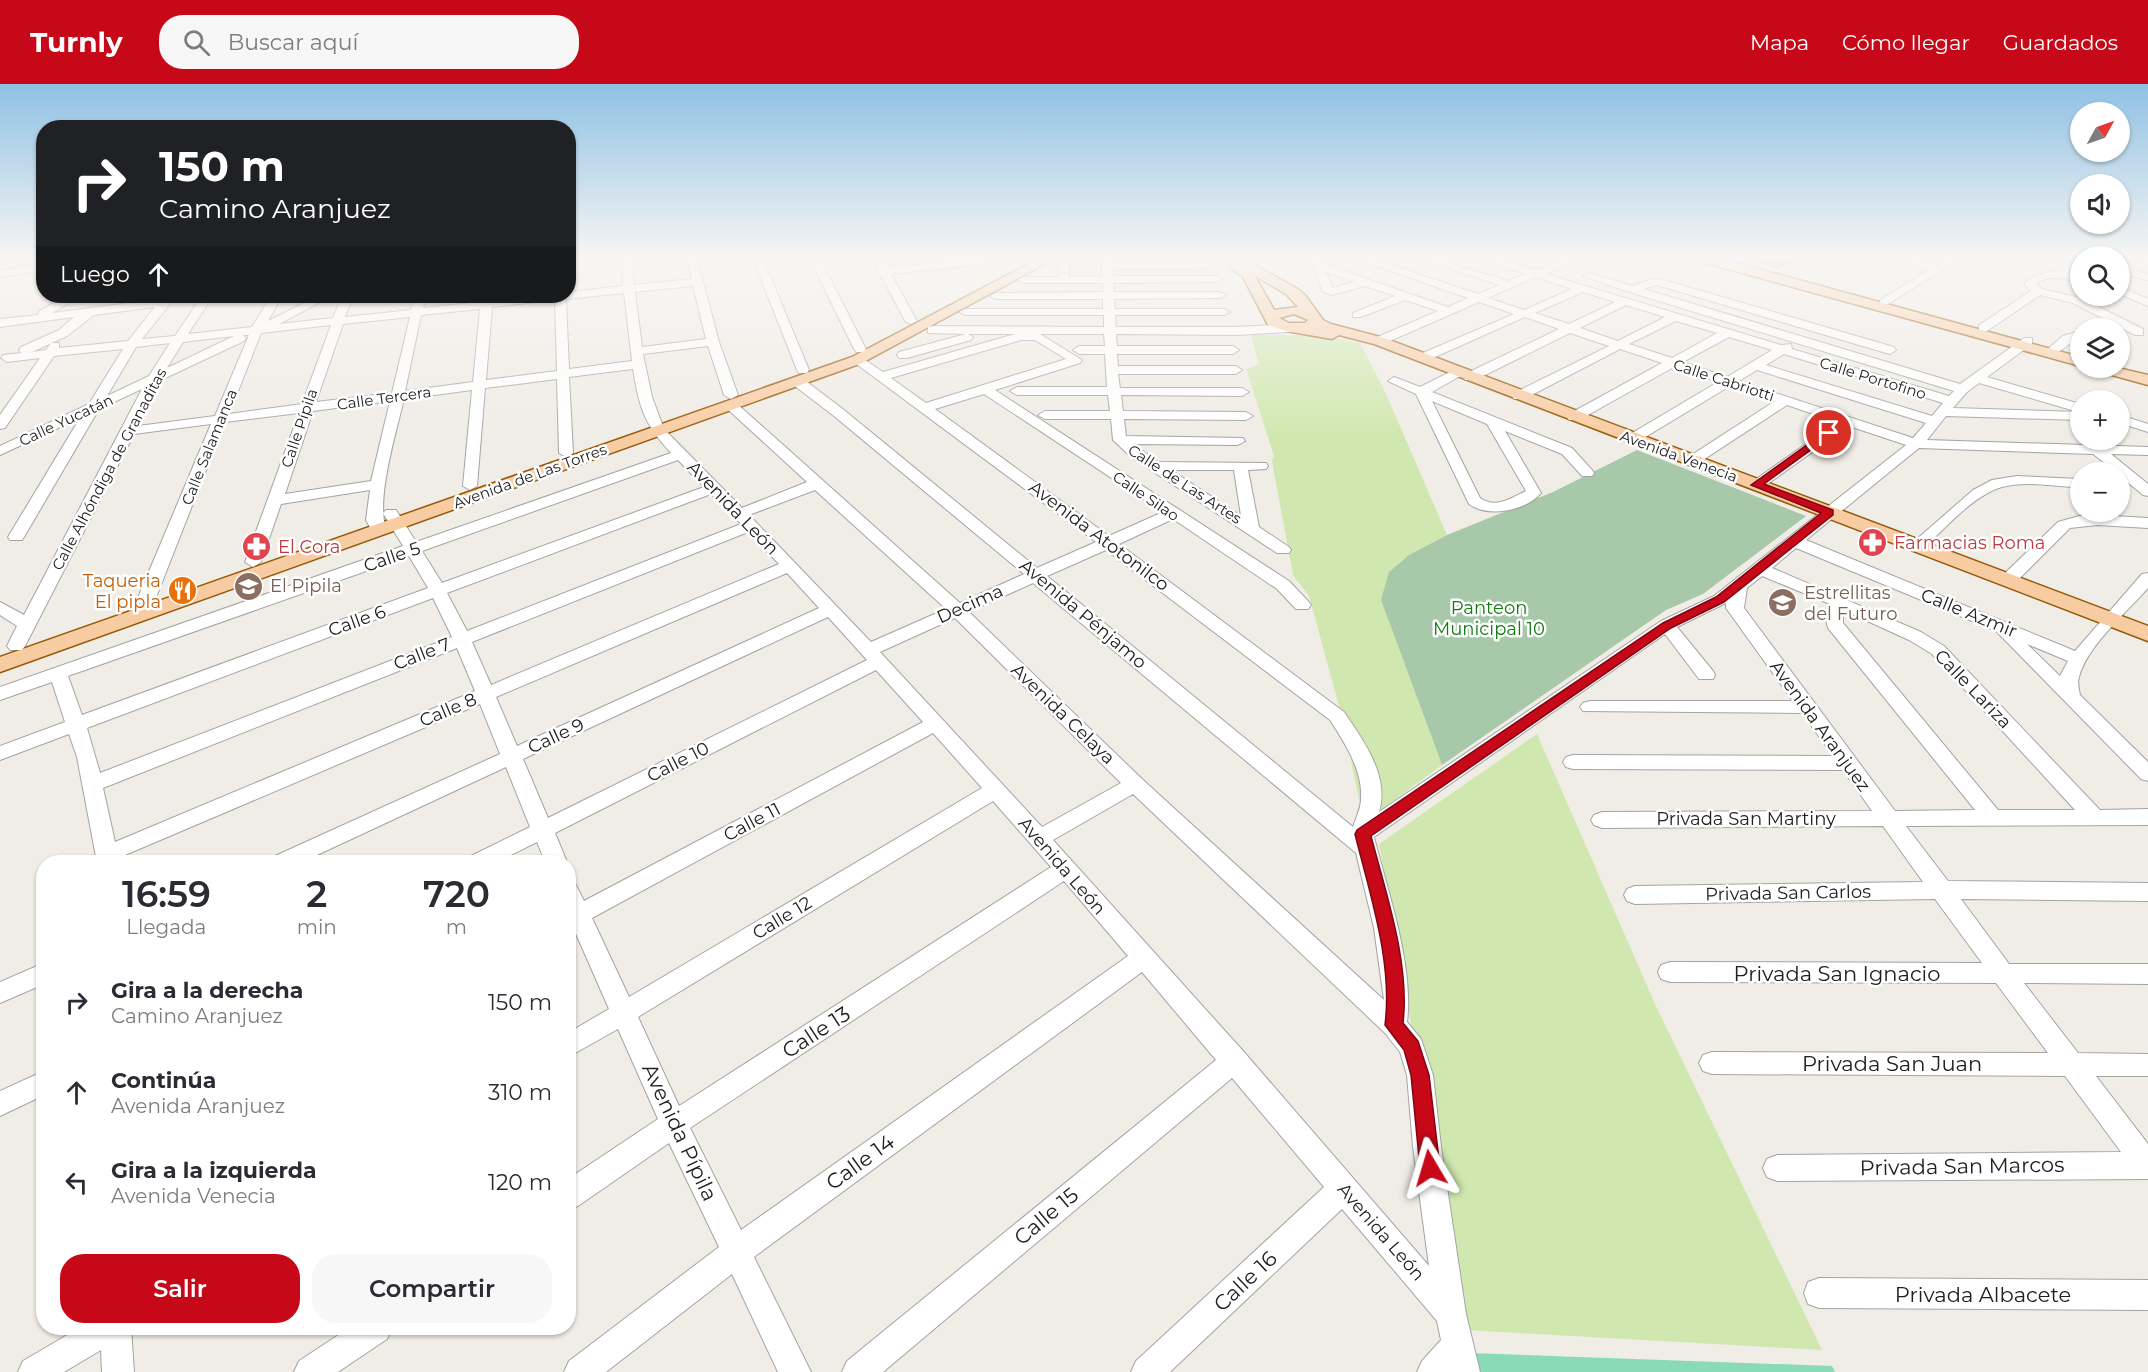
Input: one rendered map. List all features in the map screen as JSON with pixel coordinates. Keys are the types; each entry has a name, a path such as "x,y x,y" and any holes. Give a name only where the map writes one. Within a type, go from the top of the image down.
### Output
{"main road":[{"name":"Avenida de Las Torres","path":"858,354 915,319"},
{"name":"Avenida de Las Torres","path":"14,651 800,376 858,354 927,319"},
{"name":"Avenida Venecia","path":"1272,319 1275,324 1292,328 1379,341"},
{"path":"1292,328 1309,327 1313,319"},
{"name":"Avenida Venecia","path":"1315,319 1326,327 1379,341 2148,634"},
{"path":"1935,319 2068,353"},
{"path":"1949,319 2025,343"},
{"path":"2130,368 2148,373"},
{"path":"2130,375 2148,380"},
{"name":"Avenida de Las Torres","path":"14,651 146,600 254,562 385,522 470,486 655,426"},
{"path":"0,666 14,651"}],"street":[{"path":"0,324 32,319"},
{"path":"0,334 33,319"},
{"path":"3,359 63,333 79,319"},
{"path":"16,537 130,345 151,319"},
{"name":"Calle Alhóndiga de Granaditas","path":"14,651 129,431 154,378 192,319"},
{"name":"Calle Salamanca","path":"146,600 263,319"},
{"name":"Calle Yucatán","path":"0,451 280,319"},
{"path":"3,359 354,319"},
{"path":"414,319 378,484 385,522 413,549 438,591 486,694 553,855"},
{"path":"470,486 484,319"},
{"path":"562,319 561,375 566,453"},
{"path":"632,319 638,358 655,426"},
{"name":"Avenida Celaya","path":"707,319 731,400 816,484 956,609 1135,784 1394,1025 1412,1047 1420,1075 1427,1147 1451,1314 1461,1359"},
{"path":"780,319 800,376"},
{"name":"Avenida Atotonilco","path":"842,319 858,354 881,377 1337,716 1358,749 1371,783 1372,801 1364,842"},
{"name":"Calle de Las Artes","path":"1110,319 1115,415 1120,440 1126,447 1154,466 1283,549"},
{"path":"1236,331 1266,319"},
{"path":"1379,341 1429,319"},
{"path":"1422,358 1509,319"},
{"name":"Calle Cabriotti","path":"1543,319 1916,444 2070,448"},
{"path":"1421,392 1589,319"},
{"path":"1519,396 1670,319"},
{"name":"Calle Portofino","path":"1681,319 1781,350 1941,412"},
{"path":"1732,319 1962,389"},
{"path":"1785,319 1890,350"},
{"path":"1983,328 1996,319"},
{"path":"2116,319 2145,333"},
{"name":"Calle Pípila","path":"254,562 338,321"},
{"path":"932,330 1236,331 1292,328"},
{"path":"904,356 991,330"},
{"path":"2130,332 2145,333"},
{"path":"0,425 52,353 63,333"},
{"path":"1574,417 1727,333"},
{"path":"2130,336 2145,333"},
{"path":"881,377 1020,336 1032,335 1076,360 925,408"},
{"path":"2068,353 2067,339 2070,338"},
{"path":"1632,439 1799,339"},
{"name":"Calle Tercera","path":"129,431 561,375 713,342"},
{"path":"1394,1025 1397,1002 1395,978 1386,928 1364,842 1667,625 1720,600 1739,586 1916,444 1962,389 2025,343"},
{"path":"1855,356 1872,345"},
{"path":"1080,350 1233,350"},
{"path":"1755,365 1941,412 2070,416"},
{"path":"1113,370 1236,370"},
{"name":"Avenida Pénjamo","path":"800,376 839,413 1364,842"},
{"path":"1060,392 1061,376"},
{"path":"1977,378 2070,405"},
{"path":"1394,381 1567,451 1587,473"},
{"name":"Calle Silao","path":"987,390 1283,585 1302,605"},
{"path":"1017,391 1242,392"},
{"path":"1421,392 1474,501 1488,509 1497,508 1534,493 1492,420"},
{"path":"1692,461 1786,400"},
{"path":"1045,415 1246,416"},
{"path":"1756,485 1848,420"},
{"path":"2130,422 2148,428"},
{"name":"Avenida León","path":"655,426 789,566 995,790 1235,1060 1451,1314"},
{"path":"1120,440 1238,441"},
{"path":"2097,450 2145,487"},
{"name":"Calle Cabriotti","path":"2122,450 2148,451"},
{"name":"Calle 5","path":"0,694 681,454"},
{"path":"1154,466 1261,466"},
{"path":"1239,466 1251,527"},
{"path":"1917,546 1982,491 1996,483 2015,481 2070,483"},
{"path":"275,500 378,484"},
{"name":"Calle 7","path":"93,784 462,639 744,520 816,484"},
{"path":"2130,485 2145,487"},
{"name":"Calle 6","path":"0,753 714,488"},
{"name":"Decima","path":"872,656 956,609 1172,514"},
{"path":"2008,580 2064,525 2097,520 2148,523"},
{"name":"Calle Azmir","path":"1793,541 2078,659"},
{"name":"Calle 8","path":"115,855 789,566"},
{"name":"Calle Lariza","path":"1760,569 1840,602 1914,636 1938,650 2094,817"},
{"path":"2071,697 2069,677 2078,659 2148,578"},
{"name":"Avenida Aranjuez","path":"1739,586 1735,608 2003,974 2148,1165"},
{"path":"1840,602 1833,612 1834,624 1992,816"},
{"path":"0,607 27,625"},
{"name":"Calle 9","path":"298,855 829,610"},
{"path":"1996,624 2148,774"},
{"path":"1667,625 1706,675"},
{"name":"Calle 10","path":"493,855 872,656"},
{"path":"58,673 93,784 107,855"},
{"path":"1590,707 1806,707"},
{"name":"Calle 11","path":"576,907 935,724"},
{"path":"1573,762 1847,763"},
{"path":"1038,839 1135,784"},
{"name":"Calle 12","path":"576,1041 995,790"},
{"name":"Privada San Martiny","path":"1602,820 1890,819 1992,816 2148,817"},
{"name":"Calle 13","path":"576,1191 1065,869"},
{"name":"Privada San Carlos","path":"1635,896 1941,890 2148,892"},
{"name":"Avenida Pípila","path":"576,917 625,1012 675,1124 795,1372"},
{"name":"Calle 14","path":"580,1372 736,1252 1144,958"},
{"name":"Privada San Ignacio","path":"1670,972 2148,974"},
{"path":"0,993 36,977"},
{"name":"Calle 15","path":"858,1372 1235,1060"},
{"name":"Privada San Juan","path":"1712,1063 2148,1065"},
{"path":"0,1104 36,1086"},
{"name":"Privada San Marcos","path":"1777,1168 2148,1165"},
{"name":"Calle 16","path":"1147,1372 1344,1189"},
{"name":"Privada Albacete","path":"1819,1293 2148,1294"},
{"path":"34,1372 96,1335"},
{"path":"116,1335 118,1372"},
{"path":"310,1372 366,1335"},
{"path":"1433,1372 1461,1359"}],"green space":[{"path":"1251,335 1318,335 1360,343 1383,387 1447,535 1409,555 1381,600 1442,765 1364,822 1341,713 1309,596 1293,575 1272,461 1274,456 1246,369 1259,364"},
{"name":"Panteon Municipal 10","path":"1637,450 1806,516 1703,594 1666,610 1442,765 1381,600 1389,572 1409,555 1447,535 1553,492"},
{"path":"1537,734 1655,1004 1822,1350 1465,1330 1379,844"},
{"path":"1470,1353 1832,1366 1835,1372 1476,1372"}],"place":[{"name":"Farmacias Roma","path":"1873,543"},
{"name":"El Cora","path":"257,547"},
{"name":"El Pipila","path":"249,586"},
{"name":"Taqueria El pipla","path":"182,591"},
{"name":"Estrellitas del Futuro","path":"1783,603"}],"route":[{"path":"1430,1168 1420,1075 1412,1047 1394,1025 1397,1002 1395,978 1386,928 1362,834 1667,625 1720,600 1829,513 1756,485 1829,433"}]}
